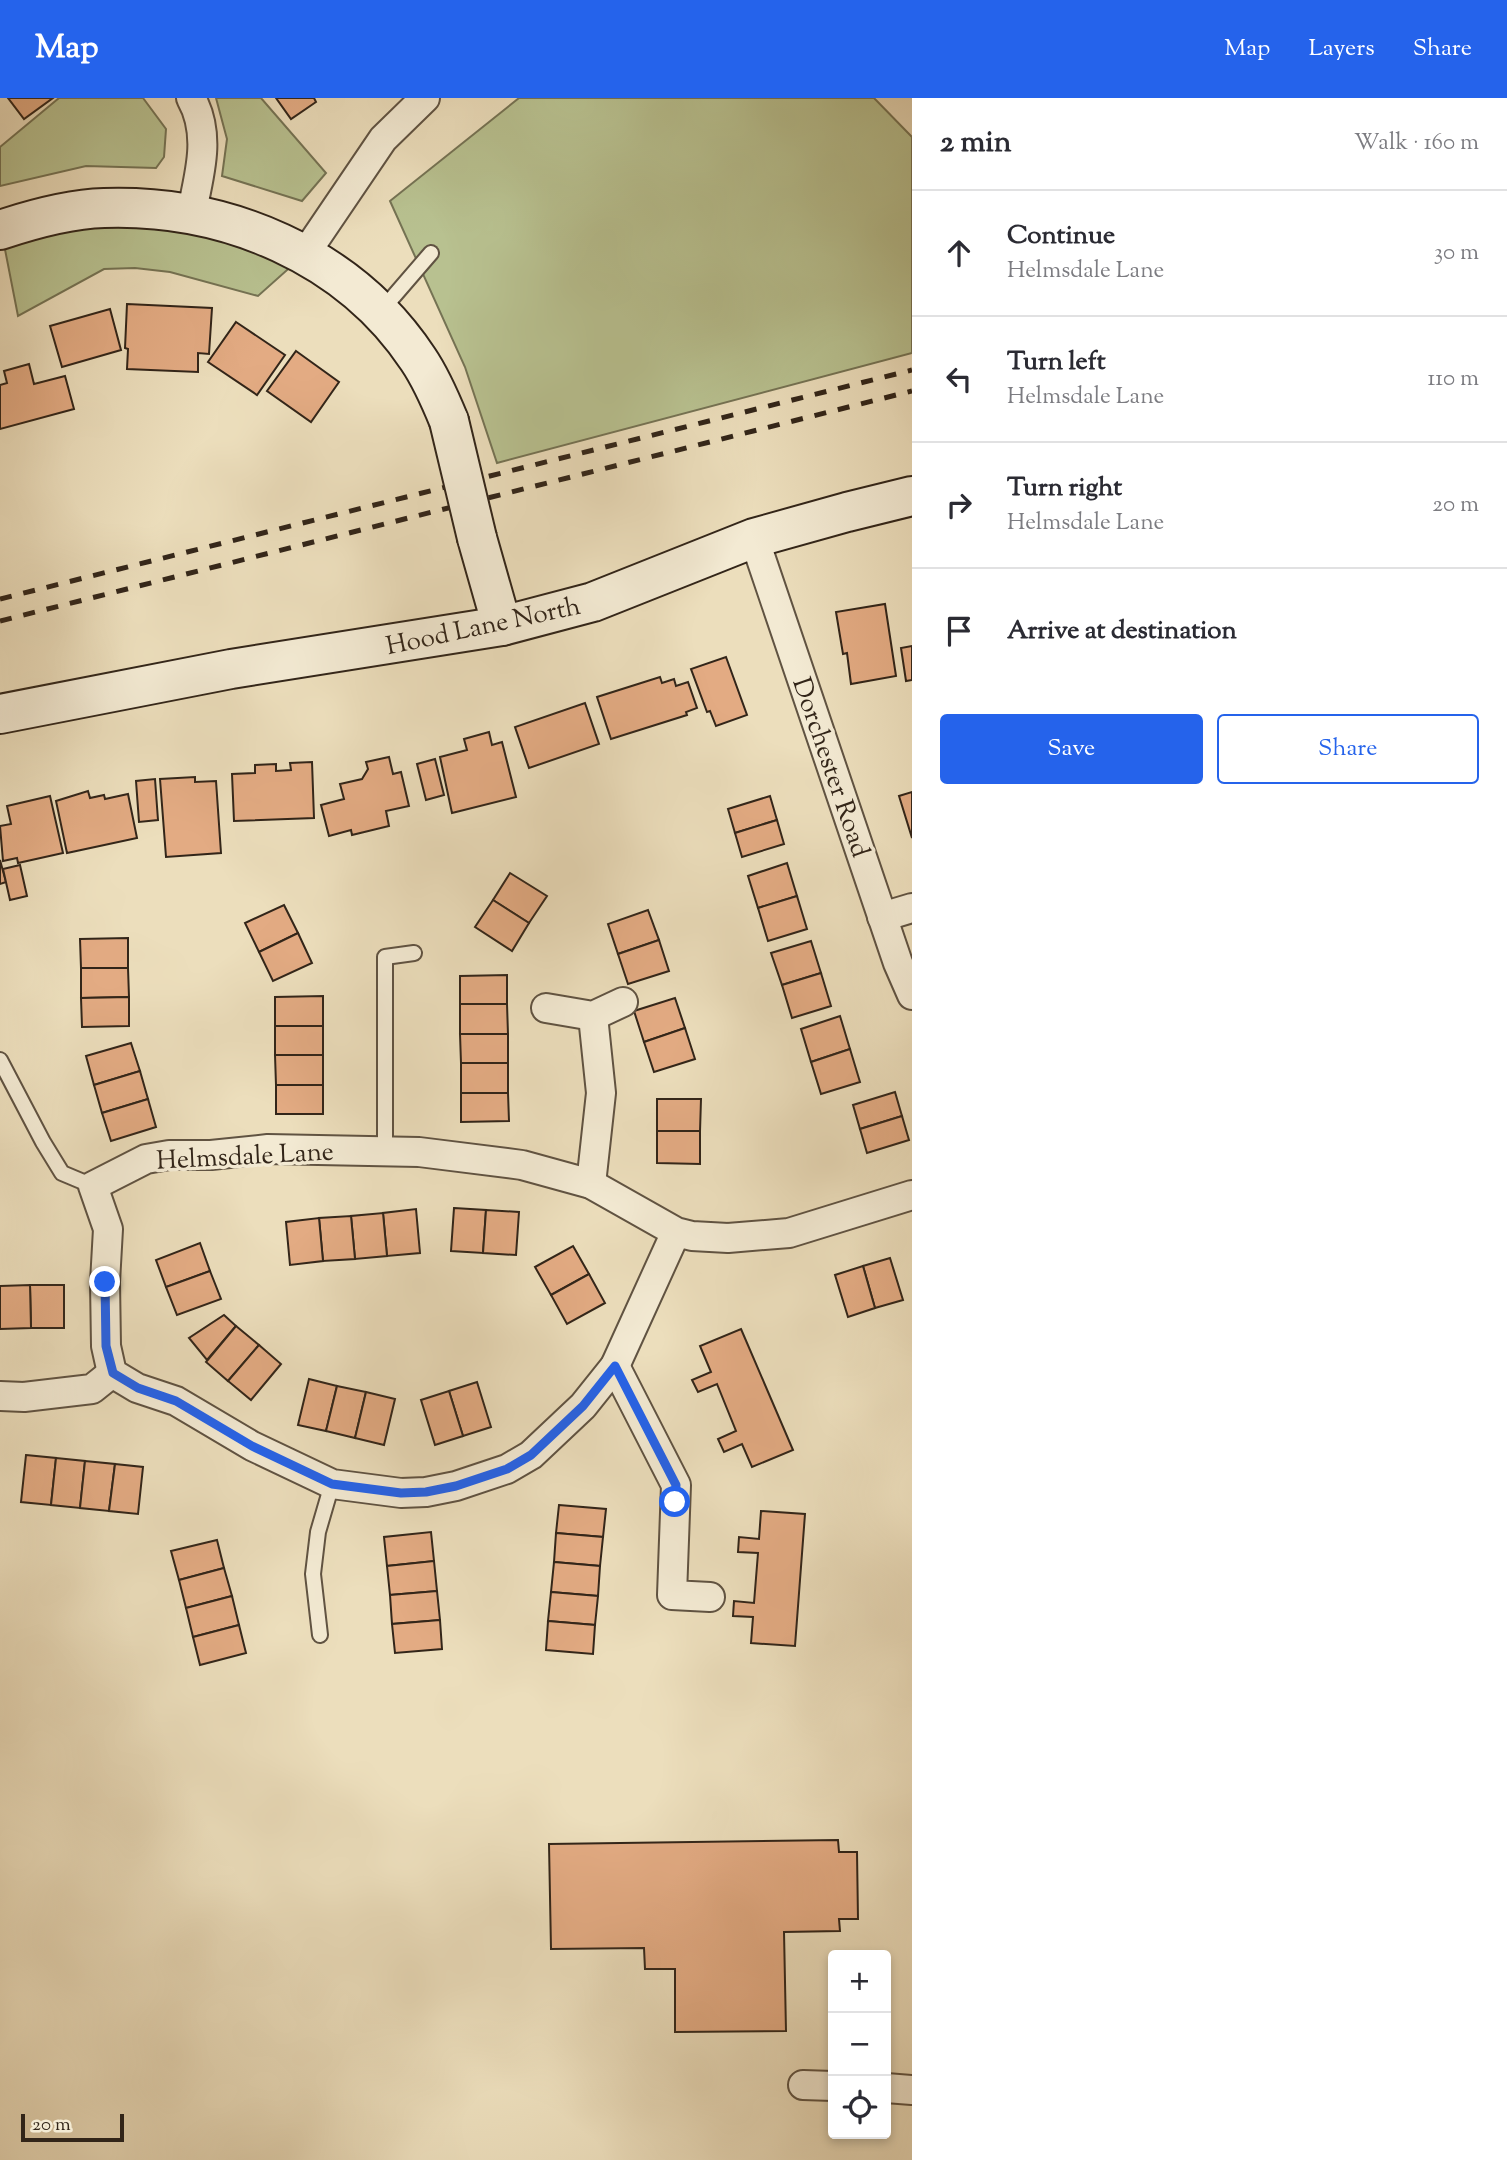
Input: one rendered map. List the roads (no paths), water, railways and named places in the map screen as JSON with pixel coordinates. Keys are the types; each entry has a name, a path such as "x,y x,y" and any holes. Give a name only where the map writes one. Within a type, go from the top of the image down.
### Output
{"street":[{"path":"191,98 197,108 204,144 191,215"},
{"path":"306,254 383,139 425,98"},
{"path":"0,230 46,216 102,208 147,209 191,215 259,232 306,254 380,312 417,358 433,384 449,421 477,538 502,626"},
{"name":"Hood Lane North","path":"0,714 231,669 502,626 593,602 754,538 912,496"},
{"name":"Dorchester Road","path":"754,538 882,917 912,995"},
{"path":"882,917 912,908"},
{"path":"546,1008 593,1016 623,1002"},
{"path":"591,1184 601,1093 593,1016"},
{"name":"Helmsdale Lane","path":"93,1186 146,1159 169,1155 211,1155 268,1149 419,1152 522,1165 591,1184 676,1232 692,1236 728,1238 789,1233 912,1195"},
{"path":"93,1186 108,1229 106,1346 113,1373 138,1388 176,1401 252,1446 332,1484 401,1493 426,1492 456,1486 507,1469 531,1455 565,1424 615,1366 676,1232"},
{"path":"615,1366 676,1485 672,1595 710,1597"},
{"path":"0,1396 24,1397 92,1389 113,1373"},
{"path":"803,2084 828,2086"},
{"path":"891,2088 912,2090"}],"lane":[{"path":"380,312 431,253"},
{"path":"384,1151 385,957 414,953"},
{"path":"0,1060 62,1173 93,1186"},
{"path":"320,1635 313,1574 318,1532 332,1484"}],"railway":[{"path":"0,599 912,370"},
{"path":"0,621 912,391"}]}
